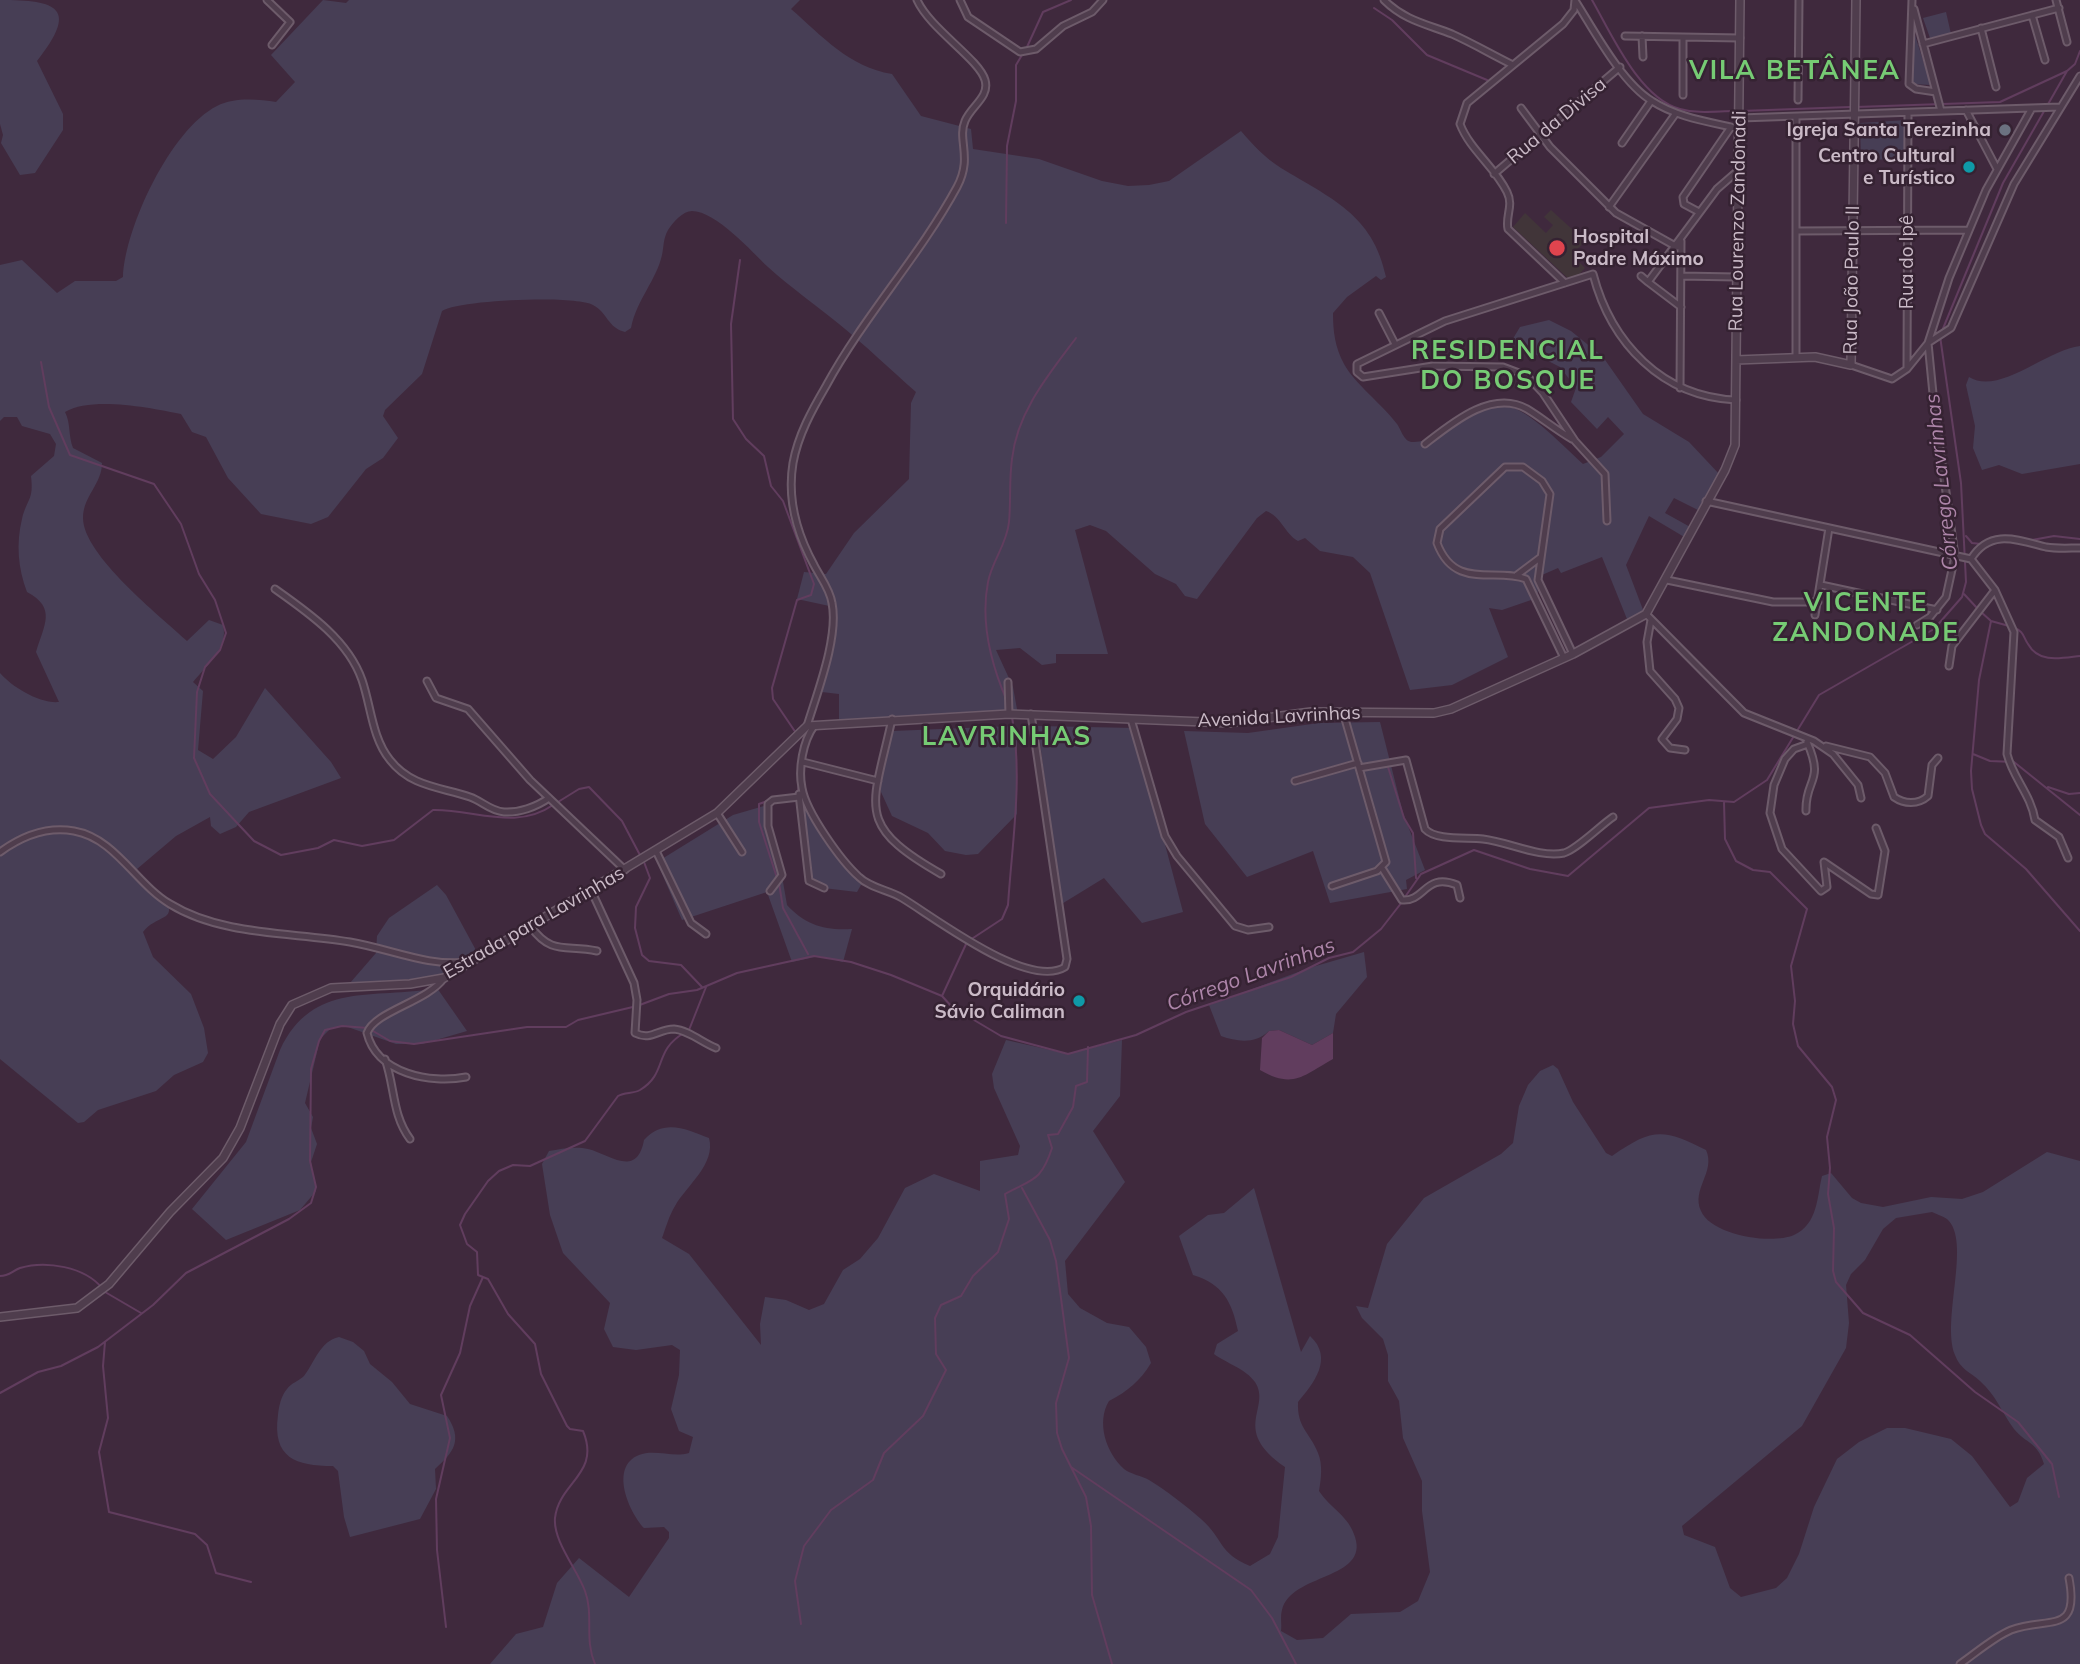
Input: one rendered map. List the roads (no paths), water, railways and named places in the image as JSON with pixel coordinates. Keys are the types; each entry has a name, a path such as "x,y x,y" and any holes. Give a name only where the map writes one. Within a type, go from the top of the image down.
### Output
{"street":[{"path":"267,0 290,22 272,45"},
{"path":"824,888 809,881 799,797 807,739 831,640 833,613 828,589 808,553 796,522 792,481 797,447 819,397 849,344 921,246 957,187 966,160 964,123 982,97 986,85 982,72 939,31 917,0"},
{"path":"960,0 968,17 1020,52 1036,49 1063,26 1092,12 1102,0"},
{"path":"1384,0 1409,19 1454,35 1511,64"},
{"name":"Rua Lourenzo Zandonadi","path":"1648,617 1731,457 1736,435 1736,277 1740,169 1736,128 1740,116 1740,0"},
{"path":"1798,100 1799,0"},
{"name":"Rua João Paulo II","path":"1851,365 1856,0"},
{"path":"2056,0 2067,41"},
{"path":"1565,283 1508,229 1511,204 1494,174 1463,131 1460,117 1467,103 1511,64 1563,24 1576,1 1620,67 1651,101 1676,113 1736,128 1682,200 1699,212"},
{"path":"1913,2 1940,109"},
{"path":"1913,2 1909,85 1937,96"},
{"path":"1923,44 2059,8"},
{"path":"2032,15 2045,60"},
{"path":"1981,28 1996,87"},
{"path":"1625,36 1740,38"},
{"path":"1642,36 1643,57"},
{"path":"1683,38 1683,95"},
{"name":"Rua da Divisa","path":"1494,174 1620,67"},
{"path":"1736,360 1796,356 1824,358 1851,365 1884,379 1899,376 1928,343 1951,328 2014,184 2057,107 2080,76"},
{"path":"1622,144 1651,101"},
{"path":"1740,116 1908,114 1940,109 2057,107"},
{"path":"1521,108 1540,135 1609,207 1631,224 1676,247"},
{"path":"1917,625 1937,610 1952,584 1959,556 1935,414 1928,343 1949,278 1969,230 1997,170 2032,108"},
{"path":"1966,110 1997,170"},
{"path":"1609,207 1676,113"},
{"name":"Rua do Ipê","path":"1907,369 1908,114"},
{"path":"1796,117 1796,356"},
{"path":"1648,282 1725,180 1740,169"},
{"path":"1796,231 1969,230"},
{"path":"1680,388 1681,241"},
{"path":"1607,522 1605,474 1575,441 1535,383 1519,371 1485,366 1433,366 1363,377 1357,372 1360,361 1445,321 1593,274 1603,307 1620,337 1646,362 1680,388 1706,398 1736,400"},
{"path":"1641,276 1681,307"},
{"path":"1681,276 1736,277"},
{"path":"1380,313 1395,344"},
{"path":"1425,444 1475,411 1501,402 1528,410 1575,441"},
{"path":"1541,557 1517,575 1493,577 1471,574 1447,558 1437,543 1440,529 1505,467 1523,467 1542,481 1550,494 1538,580 1573,654"},
{"path":"1706,501 1971,559 1995,590 2010,619 2015,641 2007,754 2011,768 2033,804 2035,820 2059,837 2068,858"},
{"path":"1815,615 1829,528"},
{"path":"1971,559 1981,547 2006,537 2049,547 2080,548"},
{"path":"1517,575 1530,584 1564,658"},
{"path":"1667,580 1773,602 1818,602"},
{"path":"1821,585 1937,610"},
{"path":"275,589 320,623 349,656 363,682 384,752 411,779 430,788 471,797 499,811 527,808 549,798"},
{"path":"1949,666 1952,646 1995,590"},
{"path":"1648,617 1744,713 1822,745 1870,757 1885,773 1894,797 1909,802 1927,796 1932,765 1938,758"},
{"path":"1648,617 1650,671 1675,699 1679,708 1677,719 1662,739 1674,750 1685,750"},
{"name":"Avenida Lavrinhas","path":"811,726 1009,714 1237,723 1292,714 1434,713 1451,709 1648,617"},
{"path":"427,681 436,698 468,709 549,798 625,870"},
{"path":"1008,682 1009,714"},
{"path":"1343,712 1385,859 1382,868 1400,899 1411,900 1427,885 1438,881 1457,884 1460,898"},
{"path":"802,788 836,850 864,882 904,899 986,953 1039,969 1062,970 1067,959 1031,714"},
{"path":"892,719 878,781 875,809 885,834 906,854 941,874"},
{"path":"1131,719 1165,836 1173,851 1235,926 1248,930 1269,927"},
{"name":"Estrada para Lavrinhas","path":"0,1317 77,1308 109,1284 170,1212 223,1158 240,1128 280,1024 292,1005 331,988 410,984 444,978 717,813 811,726"},
{"path":"1805,736 1816,775 1807,795 1806,811"},
{"path":"1808,744 1794,749 1786,759 1772,796 1771,817 1786,855 1821,891 1827,887 1825,862 1871,894 1878,895 1885,850 1876,828"},
{"path":"1822,745 1858,785 1861,798"},
{"path":"1295,781 1358,766 1406,760 1425,829 1434,834 1490,840 1534,850 1563,853 1572,850 1613,817"},
{"path":"803,762 878,781"},
{"path":"770,891 782,874 768,826 768,804 773,800 799,797"},
{"path":"717,813 742,852"},
{"path":"0,852 28,835 45,831 75,831 97,840 114,853 160,898 209,921 360,943 442,964 472,961"},
{"path":"656,851 691,923 706,934"},
{"path":"1332,886 1382,868"},
{"path":"591,890 634,983 637,1000 635,1033 646,1037 670,1029 679,1030 716,1048"},
{"path":"531,927 541,940 552,947 597,951"},
{"path":"444,978 434,991 367,1030 371,1044 385,1059 432,1080 466,1077"},
{"path":"385,1059 398,1120 410,1139"},
{"path":"1960,1664 2011,1630 2064,1620 2073,1613 2075,1600 2069,1578"}],"waterway":[{"path":"1027,47 1043,12 1071,0"},
{"path":"1592,0 1628,63 1639,78 1665,103 1687,111 1735,111"},
{"path":"1374,8 1392,20 1427,55 1487,80"},
{"path":"1856,107 2000,102 2067,71 2075,64 2080,51"},
{"path":"1006,223 1007,146 1016,101 1016,65 1022,55"},
{"name":"Córrego Lavrinhas","path":"1942,331 2003,183 2067,71"},
{"path":"1741,111 1850,107"},
{"path":"740,260 731,324 733,419 746,439 764,456 771,486 783,501 814,584 811,595 797,600 772,688 773,699 796,733"},
{"name":"Córrego Lavrinhas","path":"1405,897 1421,874 1474,850 1530,869 1568,876 1649,808 1709,800 1734,802 1767,780 1819,695 1934,629 1962,597 1966,582 1961,483 1940,336"},
{"path":"1007,701 988,643 985,613 988,582 1008,530 1012,459 1020,425 1036,394 1076,338"},
{"path":"41,362 49,407 70,455 154,484 181,524 199,574 215,600 226,633 220,650 205,667 197,692 194,758 210,794 254,841 281,855 318,848 334,840 362,846 394,840 433,810 510,818 539,813 553,805"},
{"path":"1966,536 1972,543 1981,544"},
{"path":"2032,540 2054,536 2080,539"},
{"path":"1964,594 1977,608"},
{"path":"1981,612 1991,621 2009,626"},
{"path":"1991,621 1979,680 1971,771 1972,789 1981,825 1985,834 2026,869 2080,931"},
{"path":"2014,628 2022,633 2038,655 2051,658 2080,656"},
{"path":"942,996 967,942 1002,919 1008,905 1017,787 1012,717"},
{"path":"1973,754 1990,761 2014,762 2080,815"},
{"path":"1388,767 1404,818 1413,833 1416,878"},
{"path":"798,793 799,781"},
{"path":"558,802 579,789 589,787 622,821 641,857"},
{"path":"2048,787 2069,794 2080,793"},
{"path":"770,800 759,804 759,822 777,878"},
{"path":"1724,802 1725,839 1736,861 1753,870 1770,872 1807,909 1791,966 1795,1001 1793,1024 1798,1046 1832,1087 1836,1100 1827,1137 1830,1168 1828,1194 1834,1228 1833,1271 1836,1282 1863,1313 1910,1335 1975,1392 2018,1422 2052,1464 2059,1497"},
{"path":"644,862 650,878 636,907 635,928 642,955 649,961 681,965 702,987"},
{"path":"779,883 783,908 808,954"},
{"name":"Córrego Lavrinhas","path":"0,1393 38,1372 61,1366 98,1347 153,1305 186,1273 289,1219 311,1203 316,1187 310,1161 311,1069 325,1030 342,1026 368,1028 390,1041 414,1044 527,1027 566,1027 578,1020 637,1006 669,994 697,990 737,973 814,956 851,962 891,975 942,996 952,1007 1001,1036 1068,1054 1136,1035 1186,1012 1291,977 1329,958 1353,952 1381,929 1402,902"},
{"path":"689,1030 706,987"},
{"path":"595,1664 590,1645 588,1600 555,1527 558,1506 587,1458 583,1431 567,1426 541,1374 535,1344 508,1314 488,1279 478,1275 477,1252 467,1244 460,1225 488,1181 499,1171 513,1165 530,1166 585,1141 618,1096 637,1091 649,1083 668,1047 684,1033"},
{"path":"801,1624 795,1581 804,1546 831,1510 873,1480 884,1453 923,1416 946,1370 936,1354 935,1318 941,1305 961,1296 973,1276 998,1252 1009,1219 1005,1194 1029,1182 1044,1167 1052,1148 1048,1135 1058,1134 1073,1107 1076,1086 1087,1082 1088,1047"},
{"path":"1022,1188 1050,1240 1056,1261 1069,1358 1056,1403 1057,1433 1086,1497 1091,1526 1092,1595 1112,1664"},
{"path":"0,1276 20,1268 53,1265 86,1275 102,1288"},
{"path":"446,1627 437,1550 436,1499 450,1438 441,1395 460,1353 470,1306 483,1277"},
{"path":"105,1292 141,1313"},
{"path":"105,1342 103,1366 108,1418 99,1452 109,1512 195,1534 207,1545 216,1573 251,1582"},
{"path":"1071,1467 1251,1590 1272,1618 1296,1664"}],"place":[{"name":"Igreja Santa Terezinha","path":"2005,130"},
{"name":"Centro Cultural e Turístico","path":"1969,167"},
{"name":"Hospital Padre Máximo","path":"1557,248"},
{"name":"Orquidário Sávio Caliman","path":"1079,1001"}],"district":[{"name":"VILA BETÂNEA","path":"1795,71"},
{"name":"RESIDENCIAL DO BOSQUE","path":"1508,366"},
{"name":"VICENTE ZANDONADE","path":"1866,618"},
{"name":"LAVRINHAS","path":"1007,737"}]}
